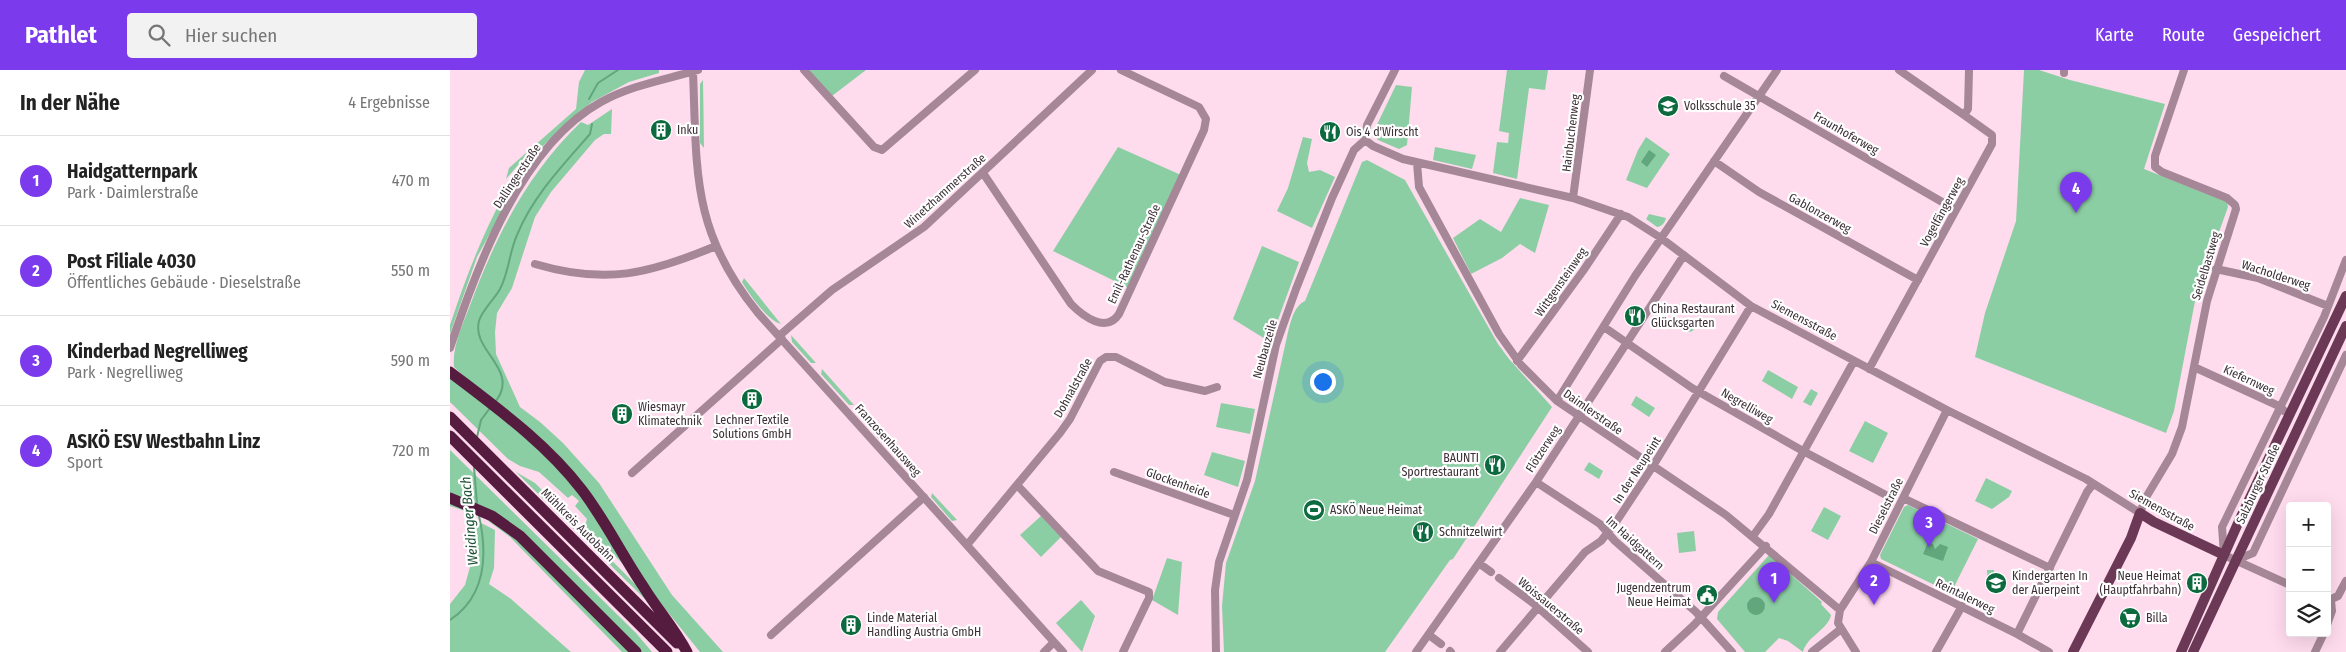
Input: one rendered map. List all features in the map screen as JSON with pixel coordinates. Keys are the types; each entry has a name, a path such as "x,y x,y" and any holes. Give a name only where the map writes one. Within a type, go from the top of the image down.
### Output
{"highway":[{"path":"450,372 498,409 549,453 582,490 643,587 674,627 687,652"},
{"name":"Mühlkreis Autobahn","path":"450,416 687,652"},
{"path":"450,436 667,652"},
{"path":"450,498 492,516 520,536 636,652"}],"main road":[{"name":"Salzburger Straße","path":"2180,652 2346,296"},
{"name":"Salzburger Straße","path":"2193,652 2346,326"},
{"name":"Siemensstraße","path":"2140,513 2154,522 2224,555"},
{"path":"2073,652 2131,538 2140,513"}],"street":[{"path":"804,70 874,147 882,150 975,70"},
{"name":"Winetzhammerstraße","path":"632,472 832,290 924,227 1092,70"},
{"name":"Emil-Rathenau-Straße","path":"983,173 1071,304 1086,316 1108,324 1119,314 1204,130 1205,114 1199,107 1121,70"},
{"name":"Neubauzeile","path":"1216,652 1217,573 1221,552 1247,480 1266,388 1284,321 1332,198 1354,150 1365,140 1367,125 1395,70"},
{"name":"Hainbuchenweg","path":"1573,198 1590,70"},
{"path":"1557,401 1662,238 1777,70"},
{"path":"1899,70 1964,115 1968,109 1969,70"},
{"name":"Seidelbastweg","path":"2140,513 2145,499 2178,440 2202,322 2216,268 2235,214 2235,205 2227,198 2162,172 2155,167 2154,162 2184,70"},
{"name":"Franzosenhausweg","path":"696,71 697,179 704,215 716,246 744,295 1063,652"},
{"name":"Dallingerstraße","path":"450,348 476,274 501,220 530,172 556,139 581,116 623,91 696,71"},
{"name":"Fraunhoferweg","path":"1724,76 1956,210"},
{"name":"Vogelfängerweg","path":"1869,369 1993,140 1989,132 1964,115"},
{"name":"Siemensstraße","path":"1365,140 1373,146 1417,163 1573,198 1636,221 1662,238 1751,306 1946,410 2094,484 2140,513"},
{"name":"Gablonzerweg","path":"1714,161 1759,192 1918,280"},
{"name":"Daimlerstraße","path":"1417,163 1419,187 1499,334 1517,360 1557,401 1578,417 1726,514 1840,610"},
{"name":"Wittgensteinweg","path":"1517,360 1583,271 1621,214"},
{"path":"535,264 559,271 588,275 626,275 656,269 716,246"},
{"name":"Flötzerweg","path":"1416,652 1480,564 1536,482 1684,255"},
{"name":"Salzburger Straße","path":"2224,555 2222,527 2328,306 2346,260"},
{"name":"Wacholderweg","path":"2216,268 2258,278 2328,306"},
{"name":"In der Neupeint","path":"1500,652 1585,552 1608,533 1653,466 1751,306"},
{"name":"Negrelliweg","path":"1604,327 1699,391 1803,451 1884,494"},
{"path":"2236,560 2253,553 2346,355"},
{"name":"Dohnalstraße","path":"967,545 1018,486 1070,419 1093,371 1100,361 1106,357 1116,357 1152,376 1175,384 1205,391 1217,387"},
{"path":"1753,536 1769,514 1854,360"},
{"name":"Kiefernweg","path":"2194,367 2281,407 2288,419"},
{"name":"Dieselstraße","path":"1840,610 1871,562 1899,499 1946,410"},
{"name":"Glockenheide","path":"1114,472 1234,515"},
{"name":"Im Haidgattern","path":"1536,482 1600,524 1701,618 1732,652"},
{"path":"2017,634 2087,492 2094,484"},
{"path":"1018,486 1098,571 1150,592 1149,598 1123,652"},
{"path":"771,635 924,497"},
{"path":"1899,499 2050,568"},
{"path":"1665,652 1701,618 1766,546"},
{"path":"2224,555 2286,583"},
{"name":"Reintalerweg","path":"1871,562 1962,606 2049,652"},
{"path":"1480,564 1491,572"},
{"name":"Woissauerstraße","path":"1500,578 1588,652"},
{"path":"2331,600 2338,596 2346,581"},
{"path":"1936,652 1962,606"},
{"path":"1840,610 1838,623 1856,652"},
{"path":"1812,652 1841,629"},
{"path":"1429,635 1441,644"},
{"path":"2315,652 2322,637"},
{"path":"1044,652 1054,642"}],"shaded area":[{"path":"585,70 659,70 659,73 629,82 592,102 563,126 542,147 525,157 506,179 509,168 576,109 579,82"},
{"path":"808,70 866,70 832,96"},
{"path":"1507,70 1548,70 1545,90 1529,88 1517,179 1493,173 1497,142 1508,143 1509,133 1499,131"},
{"path":"2024,70 2039,70 2070,80 2165,104 2144,169 2227,202 2228,207 2196,296 2174,411 2166,433 1975,357 1985,313 2016,221"},
{"path":"703,80 704,148 700,143 700,84"},
{"path":"1396,85 1412,87 1407,145 1399,149 1378,140 1373,133"},
{"path":"612,109 611,134 604,134 595,140 551,192 535,217 512,288 497,313 495,332 496,354 520,407 563,443 599,483 672,595 723,652 700,652 654,595 589,493 454,367 458,337 479,282 501,232 528,186 561,142 581,122 588,125"},
{"path":"1303,137 1312,139 1307,163 1309,172 1320,170 1335,177 1312,228 1277,211 1288,188"},
{"path":"1646,137 1670,154 1647,188 1626,180 1638,150"},
{"path":"1118,147 1181,175 1129,288 1053,251"},
{"path":"1435,147 1476,155 1472,169 1433,160"},
{"path":"1649,150 1656,155 1647,167 1641,162"},
{"path":"1367,160 1405,180 1498,344 1552,407 1453,559 1450,560 1385,652 1224,652 1222,606 1226,563 1255,481 1290,323 1298,306 1305,301 1362,162"},
{"path":"521,170 524,172 477,257 450,334 450,325 481,243 511,181"},
{"path":"1520,198 1549,205 1535,253 1520,244 1502,258 1471,274 1453,238 1480,219 1501,232"},
{"path":"1649,214 1666,218 1664,223 1657,227 1646,219"},
{"path":"1262,246 1299,262 1270,342 1233,319"},
{"path":"744,278 781,324 770,318 759,306 742,282"},
{"path":"1687,320 1691,320 1695,326 1691,332 1687,332 1683,328 1683,324"},
{"path":"791,335 816,363 811,363 792,342"},
{"path":"822,369 854,405 849,405 821,374"},
{"path":"1768,370 1798,387 1792,399 1762,381"},
{"path":"450,375 525,434 582,496 629,570 585,526 587,519 575,506 579,501 572,495 568,498 539,472 520,466 508,459 450,402"},
{"path":"1811,389 1818,393 1811,406 1803,402"},
{"path":"1636,396 1655,408 1649,417 1631,405"},
{"path":"1221,403 1255,409 1250,434 1216,427"},
{"path":"857,408 884,439 879,439 856,413"},
{"path":"1865,421 1888,433 1873,463 1849,451"},
{"path":"887,442 908,466 903,466 887,447"},
{"path":"450,450 636,633 652,652 641,652 515,528 450,494"},
{"path":"1212,452 1245,461 1238,487 1204,475"},
{"path":"1589,462 1603,471 1599,479 1584,470"},
{"path":"516,472 535,483 641,590 653,607"},
{"path":"1986,478 2012,491 2009,497 1992,509 1975,501"},
{"path":"932,493 957,520 952,521 931,497"},
{"path":"450,501 480,516 450,506"},
{"path":"1908,505 1978,539 1951,593 1881,559 1880,555 1904,507"},
{"path":"1824,507 1841,516 1828,540 1811,531"},
{"path":"1041,516 1061,537 1041,557 1020,535"},
{"path":"471,518 495,530 494,568 489,584 511,599 571,652 450,652 450,604 465,585 473,556"},
{"path":"485,519 506,529 632,652 622,652 510,537"},
{"path":"1694,531 1696,551 1679,553 1677,533"},
{"path":"1928,542 1933,544 1935,549 1940,544 1948,547 1943,561 1923,554"},
{"path":"1769,555 1822,602 1821,604 1831,615 1826,625 1805,646 1803,652 1788,641 1779,638 1765,652 1745,652 1717,619 1718,612"},
{"path":"1167,558 1182,562 1178,615 1152,600"},
{"path":"1987,570 1994,570 1995,588 1988,589"},
{"path":"1752,597 1760,597 1765,602 1763,613 1752,615 1747,610 1747,602"},
{"path":"1081,600 1095,616 1082,652 1056,623"}],"waterway":[{"name":"Weidinger Bach","path":"589,99 598,83 618,70"},
{"name":"Weidinger Bach","path":"496,401 502,390 502,379 478,332 479,321 503,283 514,242 531,207 559,169 590,134 592,124"},
{"name":"Weidinger Bach","path":"477,437 481,420 490,408"},
{"name":"Weidinger Bach","path":"474,467 477,504"},
{"name":"Weidinger Bach","path":"450,620 471,599 481,574 483,546 479,516"}],"tunnel":[{"path":"1884,494 1893,498"}],"place":[{"name":"Volksschule 35","path":"1668,106"},
{"name":"Inku","path":"661,130"},
{"name":"Ois 4 d'Wirscht","path":"1330,132"},
{"name":"ASKÖ ESV Westbahn Linz","path":"2076,213"},
{"name":"China Restaurant Glücksgarten","path":"1635,316"},
{"name":"Lechner Textile Solutions GmbH","path":"752,399"},
{"name":"Wiesmayr Klimatechnik","path":"622,414"},
{"name":"BAUNTI Sportrestaurant","path":"1495,465"},
{"name":"ASKÖ Neue Heimat","path":"1314,510"},
{"name":"Schnitzelwirt","path":"1423,532"},
{"name":"Kinderbad Negrelliweg","path":"1929,547"},
{"name":"Kindergarten In der Auerpeint","path":"1996,583"},
{"name":"Neue Heimat (Hauptfahrbahn)","path":"2197,583"},
{"name":"Jugendzentrum Neue Heimat","path":"1707,595"},
{"name":"Haidgatternpark","path":"1774,603"},
{"name":"Post Filiale 4030","path":"1874,605"},
{"name":"Billa","path":"2130,618"},
{"name":"Linde Material Handling Austria GmbH","path":"851,625"}]}
